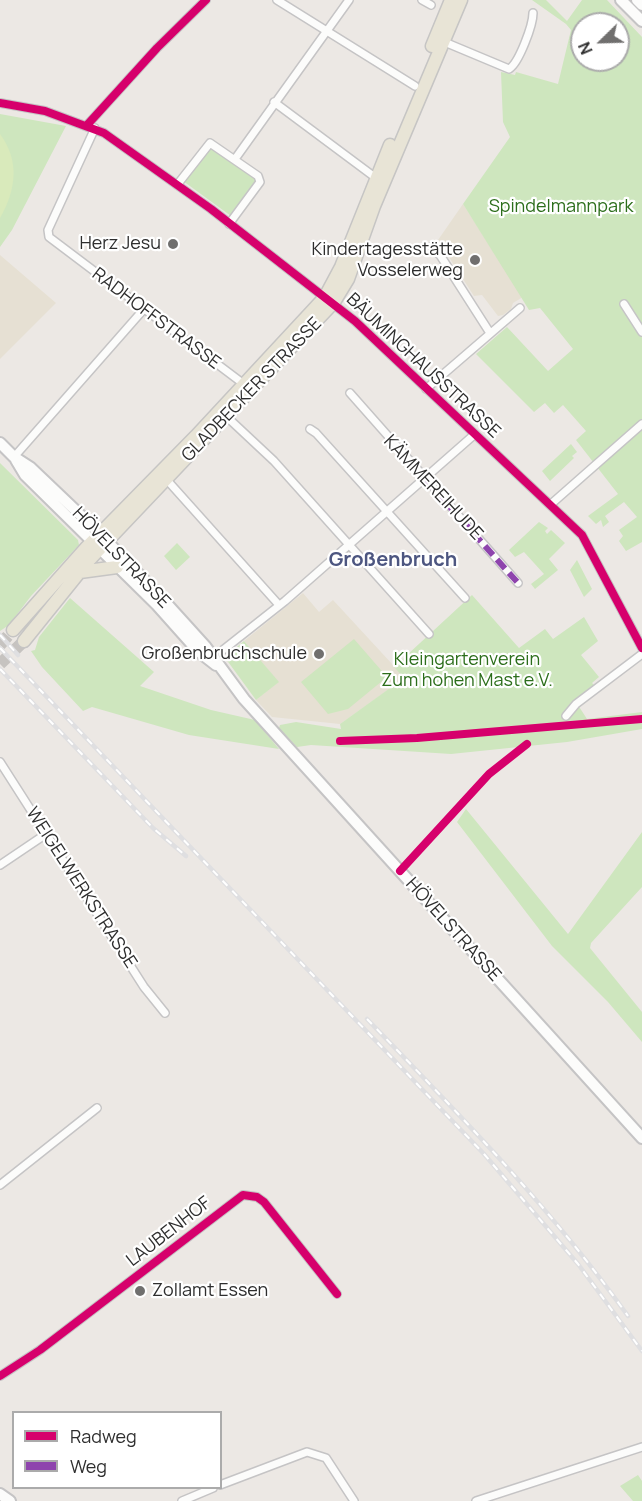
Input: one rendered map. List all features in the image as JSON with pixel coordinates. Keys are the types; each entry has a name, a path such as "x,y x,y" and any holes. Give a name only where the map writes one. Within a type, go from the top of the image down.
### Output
{"main road":[{"name":"GLADBECKER STRASSE","path":"13,630 100,542 245,385 329,300 376,178 451,0"},
{"name":"GLADBECKER STRASSE","path":"24,641 80,572 100,542 167,480 227,417 348,279 374,206 461,0"},
{"path":"629,1 642,5"},
{"path":"629,1 642,21"},
{"name":"HÖVELSTRASSE","path":"0,443 14,458 31,468 100,542 205,646 218,667 259,716 642,1138"},
{"name":"HÖVELSTRASSE","path":"100,542 117,567 157,605 198,651 218,667"},
{"path":"80,572 117,567"},
{"path":"0,1494 10,1501"}],"street":[{"path":"91,126 157,48 206,0"},
{"path":"277,0 415,86"},
{"path":"235,159 349,0"},
{"path":"422,0 431,5"},
{"path":"442,42 509,69 516,63 533,21 533,13"},
{"path":"274,102 376,178"},
{"name":"BÄUMINGHAUSSTRASSE","path":"0,103 45,111 91,126 177,185 329,300 588,542 642,648"},
{"name":"RADHOFFSTRASSE","path":"91,126 48,234 51,240 245,385"},
{"path":"177,185 210,143 235,159 260,179 229,224"},
{"path":"431,247 440,255 490,333"},
{"path":"624,304 642,332"},
{"path":"426,389 520,308"},
{"path":"14,458 144,309"},
{"name":"KÄMMEREIHUDE","path":"350,393 518,583"},
{"path":"227,417 274,461 429,634"},
{"path":"550,505 642,424"},
{"path":"310,429 465,598"},
{"path":"223,650 388,512 475,434"},
{"path":"167,480 279,605"},
{"path":"567,716 576,704 642,654"},
{"name":"WEIGELWERKSTRASSE","path":"0,762 144,987 165,1012"},
{"path":"0,865 46,834"},
{"path":"0,1185 97,1108"},
{"name":"LAUBENHOF","path":"0,1376 40,1350 243,1195 257,1197 264,1202 337,1294"},
{"path":"476,1501 642,1447"},
{"path":"222,1484 307,1452 326,1458 354,1501"},
{"path":"182,1501 211,1489"}],"shaded area":[{"name":"Kindertagesstätte Vosselerweg","path":"463,204 523,297 513,303 511,309 503,315 498,316 482,295 474,296 438,240"},
{"path":"0,255 56,303 0,359"},
{"name":"Großenbruchschule","path":"303,593 319,612 333,600 405,678 340,724 272,717 256,700 278,682 244,641"}],"green space":[{"name":"Spindelmannpark","path":"532,0 546,0 567,21 570,17 570,29"},
{"name":"Spindelmannpark","path":"582,0 607,0 618,12 573,12"},
{"name":"Spindelmannpark","path":"630,24 642,37 642,542 626,551 619,541 623,536 619,530 637,517 624,502 605,516 609,522 603,527 601,520 596,524 588,516 618,494 576,440 586,431 563,405 554,413 545,403 534,412 476,354 507,327 548,371 573,349 540,308 529,310 463,204 510,137 503,122 501,72 515,75 516,72 558,84 570,34 570,72 630,72"},
{"path":"0,114 66,126 12,230 0,247"},
{"path":"0,134 11,155 14,176 10,197 0,218"},
{"path":"214,146 256,178 257,182 231,216 183,181 209,147"},
{"path":"571,444 577,452 572,456 574,458 550,481 542,471"},
{"path":"0,463 78,540 79,545 31,596 9,625 0,631"},
{"path":"539,522 548,528 545,531 547,534 551,530 565,543 549,559 558,570 535,589 531,584 544,574 524,552 515,557 509,550"},
{"path":"177,543 190,557 176,570 164,556"},
{"path":"577,560 592,589 584,597 570,570"},
{"name":"Kleingartenverein Zum hohen Mast e.V.","path":"472,595 519,648 545,629 553,639 584,617 598,641 581,655 599,677 592,683 595,686 576,702 587,719 642,712 642,729 567,742 451,754 311,745 297,747 279,728 280,725 296,722 341,729 340,724 404,678 394,667"},
{"path":"70,598 154,672 140,686 211,710 255,720 279,749 189,735 92,707 83,711 42,667 31,651 35,650 39,637"},
{"path":"354,639 387,677 348,709 328,714 301,682"},
{"path":"244,641 279,682 256,700 226,659 226,656"},
{"path":"466,809 568,934 642,832 642,887 591,943 590,948 642,1012 642,1042 608,1002 552,946 457,822"},
{"path":"638,1475 642,1481 642,1501 633,1501 620,1486"}],"tunnel":[{"path":"0,645 13,630"},
{"path":"0,664 24,641"}],"railway":[{"path":"0,635 18,655"},
{"path":"0,648 484,1154 578,1264 642,1351"},
{"path":"0,669 153,828 186,856"},
{"path":"367,1019 470,1126 536,1200 568,1237 628,1316"}],"marked path":[{"path":"425,479 518,583"}],"cycle path":[{"path":"88,124 157,48 206,0"},
{"path":"0,103 45,111 104,133 211,209 355,321 582,535 642,648"},
{"path":"340,741 417,738 642,719"},
{"path":"400,871 489,774 527,744"},
{"path":"0,1376 40,1350 243,1195 257,1197 264,1202 337,1294"}],"place":[{"name":"Herz Jesu","path":"173,244"},
{"name":"Kindertagesstätte Vosselerweg","path":"475,260"},
{"name":"Großenbruchschule","path":"319,654"},
{"name":"Zollamt Essen","path":"140,1291"}],"district":[{"name":"Großenbruch","path":"393,560"}]}
